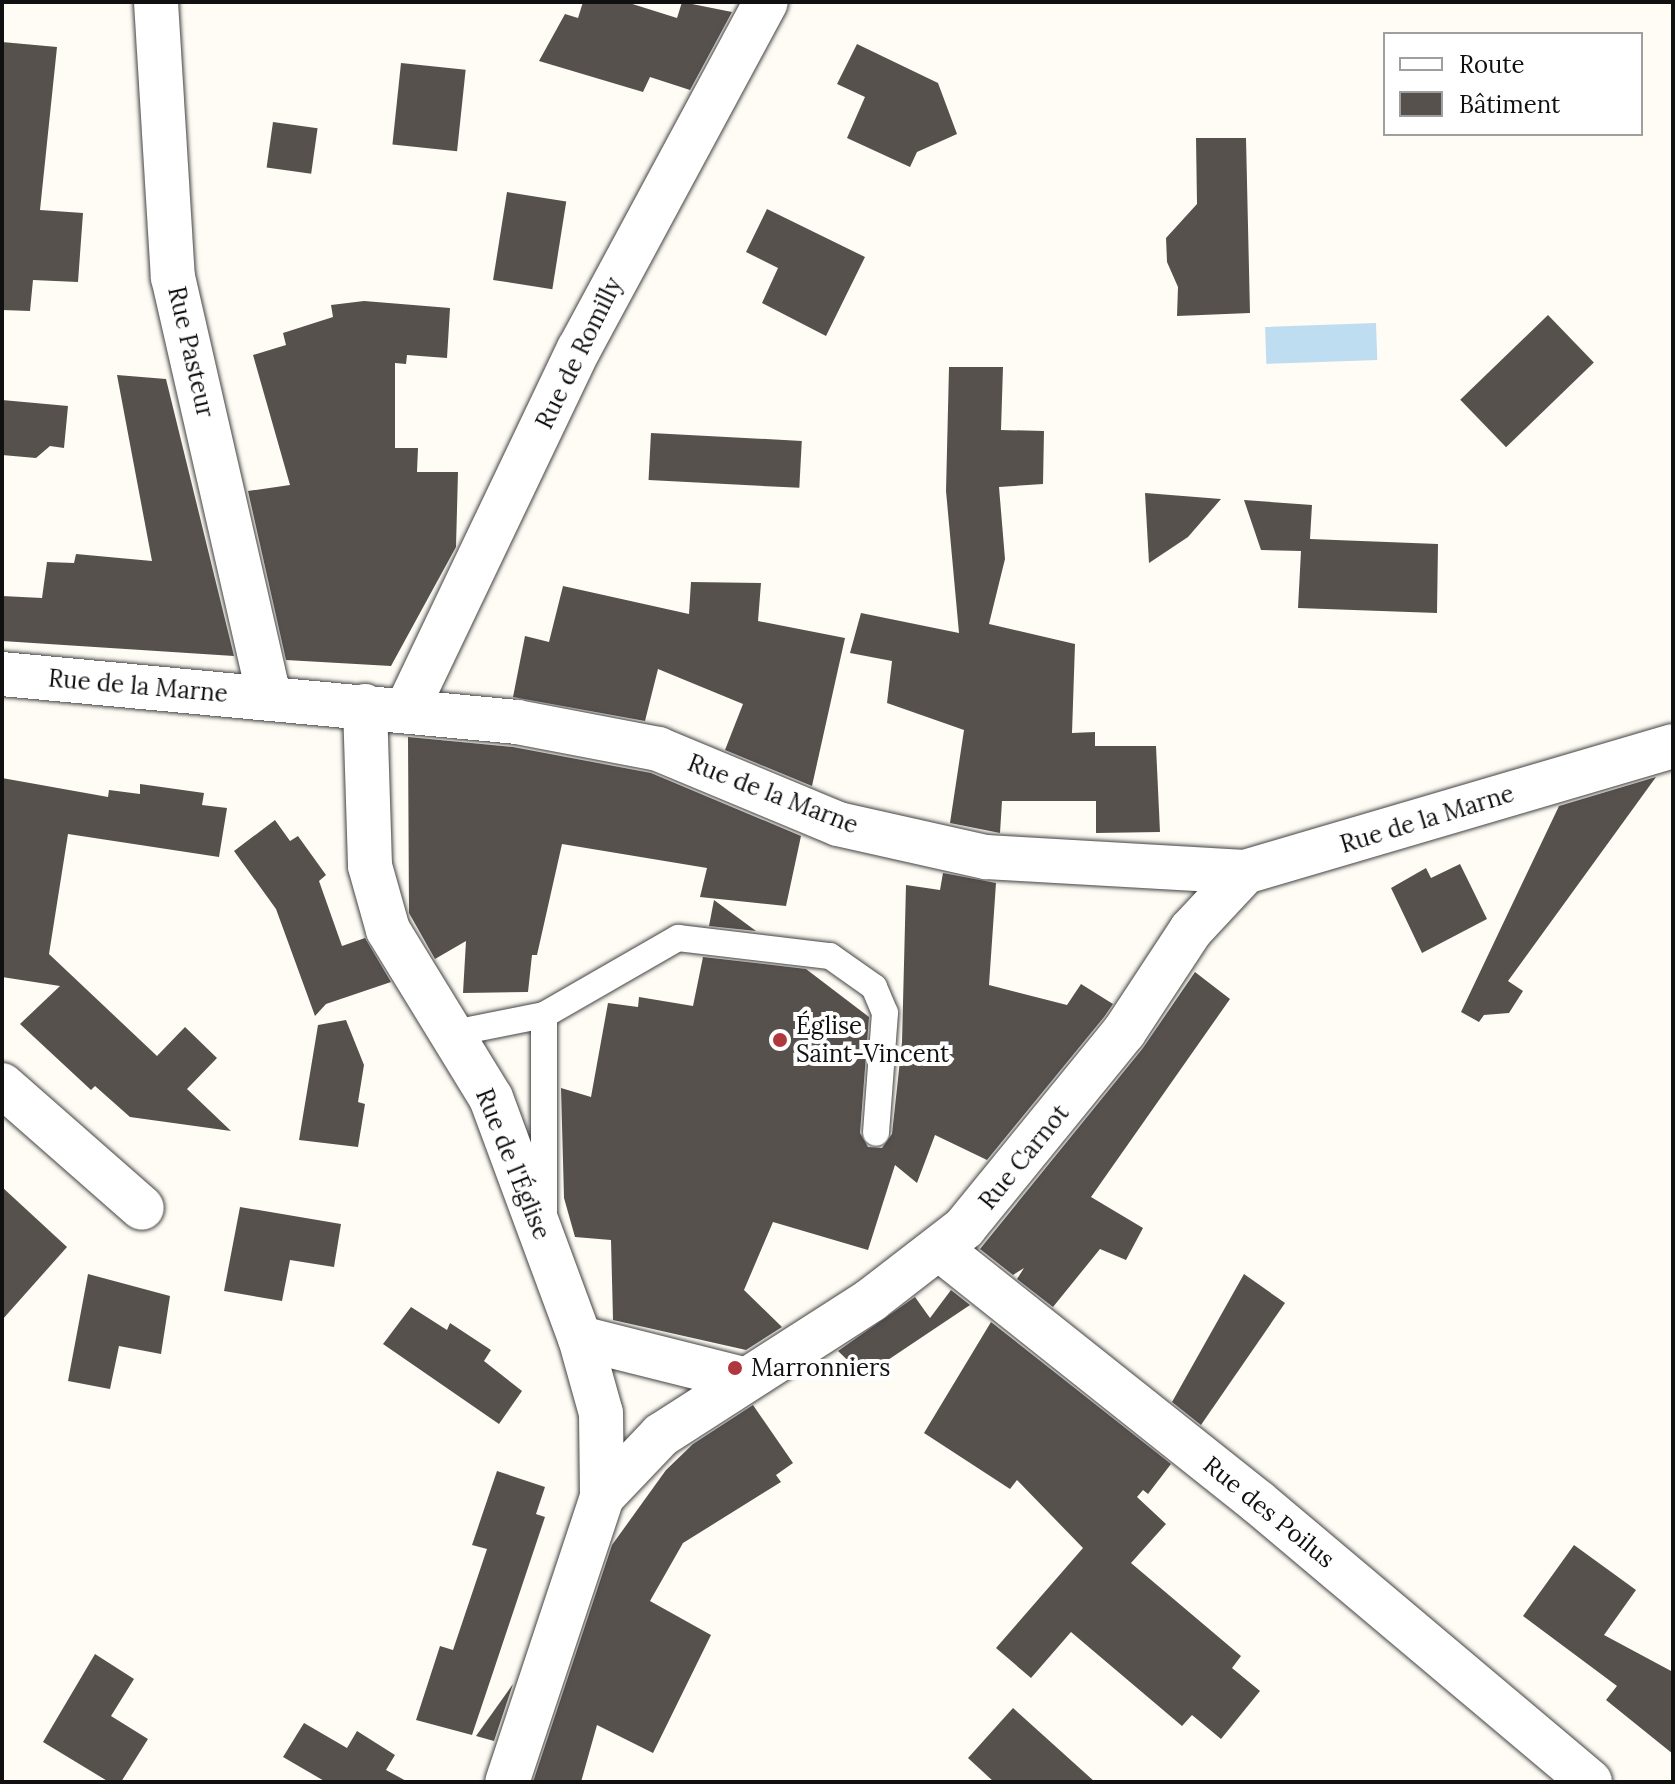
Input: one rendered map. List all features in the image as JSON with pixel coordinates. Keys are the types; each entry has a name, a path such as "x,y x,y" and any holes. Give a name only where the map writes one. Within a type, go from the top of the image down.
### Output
{"street":[{"name":"Rue Pasteur","path":"156,2 173,277 269,696"},
{"name":"Rue de Romilly","path":"386,708 766,2"},
{"name":"Rue de la Marne","path":"2,674 269,696 517,722 658,749 838,824 986,857 1245,872 1673,746"},
{"name":"Rue de l'Église","path":"386,708 370,866 388,930 491,1098 544,1239 580,1338 601,1413 602,1497"},
{"name":"Rue Carnot","path":"602,1497 661,1435 941,1250 989,1203 1124,1032 1191,930 1245,872"},
{"path":"2,1085 142,1208"},
{"name":"Rue des Poilus","path":"941,1250 1258,1502 1590,1782"},
{"path":"580,1338 743,1379"},
{"path":"507,1782 602,1497"}],"lane":[{"path":"449,1034 544,1015 678,938 830,956 874,987 885,1013 876,1133"},
{"path":"544,1015 544,1239"}],"water":[{"path":"1376,323 1377,360 1266,364 1265,327"}],"building":[{"path":"583,2 626,2 677,18 682,2 732,12 690,90 650,77 643,92 539,61 565,14 578,18"},
{"path":"2,42 57,47 40,210 83,213 78,282 33,280 30,311 2,310"},
{"path":"857,44 938,83 957,134 917,152 910,167 847,138 865,97 837,84"},
{"path":"401,63 466,70 457,151 392,145"},
{"path":"273,122 318,128 311,174 267,168"},
{"path":"1196,138 1246,138 1250,313 1177,316 1178,287 1167,262 1166,238 1197,204"},
{"path":"507,192 566,201 552,289 493,280"},
{"path":"767,209 865,257 826,336 762,303 778,268 746,252"},
{"path":"364,301 450,308 447,358 407,355 406,364 395,363 395,448 418,448 417,472 458,472 456,547 391,666 286,660 248,491 290,485 253,355 286,345 283,333 333,317 331,305"},
{"path":"1548,315 1594,362 1506,447 1460,400"},
{"path":"949,367 1003,367 1001,430 1044,431 1043,484 999,487 1005,559 989,624 1075,644 1072,733 1095,732 1095,746 1156,746 1160,832 1096,833 1096,801 1002,801 1000,833 950,823 964,730 887,703 892,661 850,653 861,613 959,633 946,491"},
{"path":"117,375 166,379 234,656 2,641 2,596 42,598 47,562 74,563 76,554 152,561"},
{"path":"2,400 68,406 64,448 50,446 36,458 2,455"},
{"path":"651,433 802,441 799,488 649,480"},
{"path":"1145,493 1221,499 1188,537 1149,563"},
{"path":"1244,500 1312,505 1310,539 1438,544 1437,613 1298,608 1301,551 1261,550"},
{"path":"691,582 761,583 758,621 845,638 812,786 725,750 743,704 658,669 645,721 513,697 525,636 549,642 563,586 689,614"},
{"path":"408,737 513,747 651,773 801,836 786,906 700,897 707,868 562,844 537,955 532,955 528,992 463,993 466,941 435,959 409,913"},
{"path":"1656,777 1508,981 1523,991 1509,1013 1484,1015 1479,1022 1461,1012 1559,806"},
{"path":"2,778 108,797 109,790 140,794 140,784 204,793 202,805 227,808 219,857 68,834 49,954 157,1056 185,1027 217,1058 187,1089 231,1131 130,1117 95,1086 91,1090 20,1024 60,986 2,977"},
{"path":"275,820 290,841 298,836 326,875 319,881 342,946 365,938 391,982 326,1004 315,1016 276,909 234,851"},
{"path":"1460,864 1487,919 1422,953 1391,888 1426,868 1431,878"},
{"path":"943,873 996,883 989,985 1067,1005 1081,984 1113,1004 1104,1017 987,1160 935,1135 917,1183 895,1165 868,1250 773,1222 744,1290 782,1327 746,1350 613,1320 611,1240 575,1237 564,1198 561,1088 591,1097 608,1003 638,1007 639,997 693,1006 703,957 806,969 869,1017 860,1133 868,1147 882,1148 892,1134 902,1042 906,885 940,890"},
{"path":"714,900 756,931 709,926"},
{"path":"1195,972 1230,999 1091,1197 1143,1228 1126,1260 1100,1249 1053,1307 1017,1279 1024,1268 1013,1275 980,1249 1143,1048"},
{"path":"346,1020 364,1065 358,1102 365,1104 358,1147 299,1140 318,1025"},
{"path":"2,1187 67,1247 2,1320"},
{"path":"240,1207 341,1224 334,1267 290,1260 282,1301 224,1291"},
{"path":"88,1274 170,1296 161,1354 119,1346 110,1389 68,1381"},
{"path":"1244,1274 1285,1303 1201,1425 1172,1402"},
{"path":"951,1290 970,1305 864,1376 838,1351 915,1297 930,1318"},
{"path":"411,1307 447,1330 450,1323 491,1350 484,1361 522,1391 499,1424 383,1344"},
{"path":"991,1322 1171,1464 1148,1494 1143,1490 1137,1497 1166,1524 1131,1563 1241,1656 1232,1668 1260,1691 1221,1739 1192,1715 1182,1726 1071,1632 1031,1678 996,1648 1083,1548 1017,1480 1010,1489 924,1433"},
{"path":"753,1405 793,1463 776,1475 781,1482 683,1543 650,1601 711,1635 653,1753 597,1725 581,1782 533,1782 612,1545 666,1470 693,1444"},
{"path":"497,1471 545,1487 536,1514 545,1517 472,1735 416,1720 440,1646 453,1650 487,1549 472,1545"},
{"path":"1574,1545 1636,1590 1604,1635 1673,1672 1673,1754 1606,1700 1617,1686 1523,1616"},
{"path":"95,1654 134,1679 111,1716 148,1739 121,1782 109,1782 43,1742"},
{"path":"513,1684 494,1741 476,1736"},
{"path":"1013,1708 1095,1782 994,1782 968,1758"},
{"path":"304,1723 347,1748 357,1731 395,1755 386,1770 408,1782 326,1782 283,1757"}],"place":[{"name":"Église Saint-Vincent","path":"780,1040"},
{"name":"Marronniers","path":"735,1368"}]}
